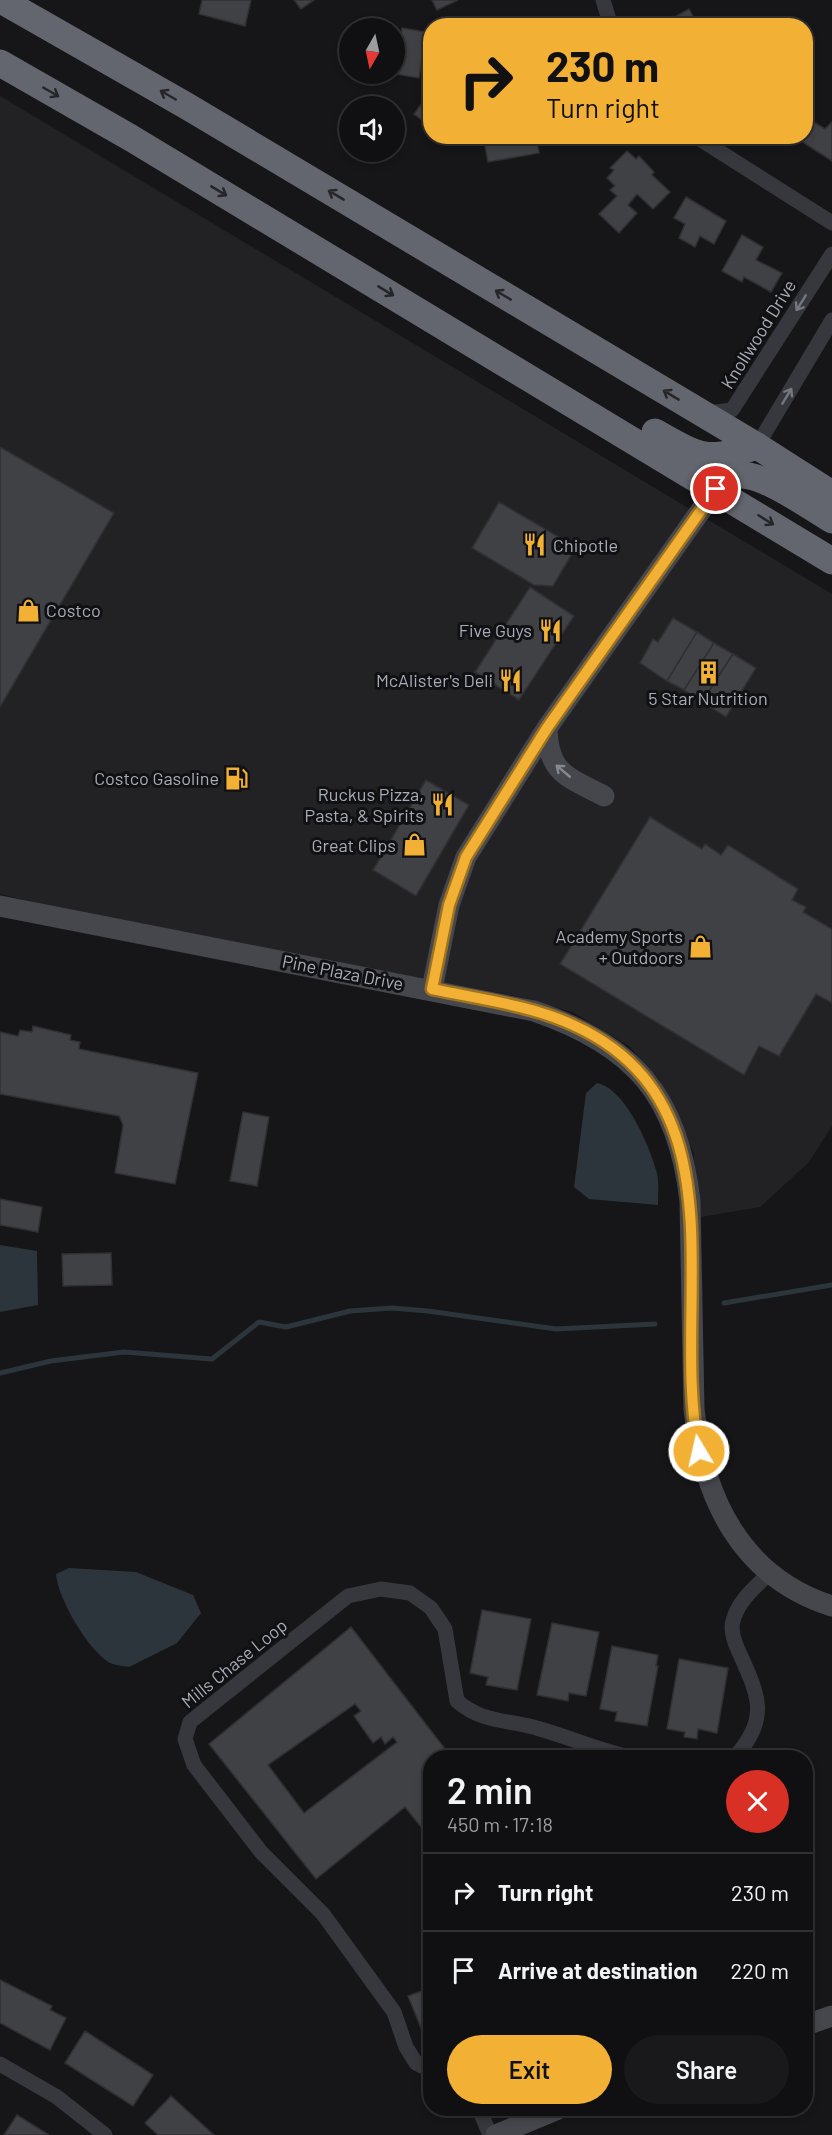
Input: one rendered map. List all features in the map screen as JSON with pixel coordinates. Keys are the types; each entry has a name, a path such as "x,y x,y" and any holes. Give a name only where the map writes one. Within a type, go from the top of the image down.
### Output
{"highway":[{"path":"1,0 185,105 757,446 832,494"},
{"path":"0,63 131,138 832,561"},
{"path":"416,309 495,342 696,454 718,458 757,446"},
{"path":"716,489 728,479 739,475 752,478 774,486 832,520"}],"street":[{"path":"603,0 606,18"},
{"path":"707,144 832,224"},
{"name":"Knollwood Drive","path":"702,413 732,410 832,254"},
{"path":"757,446 832,320"},
{"path":"432,989 449,905 466,857 547,728 716,489"},
{"path":"547,728 547,748 557,768 604,796"},
{"name":"Pine Plaza Drive","path":"0,906 432,989 534,1011 573,1024 606,1043 640,1072 663,1103 679,1139 690,1201 694,1409 702,1465 710,1490 723,1517 753,1557 770,1573 806,1595 832,1606"},
{"path":"741,1750 749,1741 756,1723 759,1704 754,1685 735,1644 732,1622 740,1603 770,1573"},
{"name":"Mills Chase Loop","path":"423,2066 416,2063 406,2048 394,2012 323,1914 261,1852 194,1765 185,1739 190,1722 348,1596 381,1589 395,1589 410,1593 426,1604 445,1629 457,1701 471,1714 538,1728 598,1750"},
{"path":"813,2023 832,2016"},
{"path":"0,2064 57,2097 105,2135"},
{"path":"482,2116 490,2135"},
{"path":"496,2135 541,2116"}],"shaded area":[{"path":"0,96 832,594 832,1126 809,1162 760,1207 701,1217 693,1151 659,1079 629,1046 572,1012 520,997 99,918 0,894"},
{"path":"597,1083 618,1096 643,1135 657,1173 658,1205 589,1199 574,1187 586,1093"},
{"path":"0,1245 37,1251 38,1305 0,1312"},
{"path":"69,1568 136,1572 193,1595 201,1613 177,1643 129,1667 112,1664 101,1656 84,1636 62,1597 56,1574"}],"building":[{"path":"202,0 251,0 245,26 199,14"},
{"path":"294,0 314,0 301,9"},
{"path":"432,0 458,0 437,10"},
{"path":"689,9 694,18 673,18"},
{"path":"405,28 423,32 419,78 405,76"},
{"path":"423,102 423,121 414,114"},
{"path":"813,122 825,129 832,122 832,161 806,144 813,144"},
{"path":"485,144 537,144 539,153 488,162"},
{"path":"627,151 636,159 639,156 654,172 652,175 670,192 653,209 637,194 628,205 637,213 619,233 599,214 617,196 610,190 615,186 607,178 614,170 610,168"},
{"path":"686,197 726,221 714,244 700,236 695,247 679,238 685,224 674,218"},
{"path":"742,235 763,247 756,260 782,273 771,292 744,277 742,282 722,271"},
{"name":"Costco","path":"0,447 114,513 0,707"},
{"path":"499,502 576,547 553,586 534,585 472,548"},
{"path":"530,587 574,616 519,700 475,672"},
{"path":"673,618 697,632 667,681 640,663 653,639 658,642"},
{"path":"697,632 714,643 684,690 667,681"},
{"name":"5 Star Nutrition","path":"714,643 733,654 702,702 684,690"},
{"path":"733,654 756,668 726,717 702,702"},
{"path":"426,780 469,805 416,896 373,870"},
{"name":"Academy Sports + Outdoors","path":"650,817 702,849 705,844 721,855 728,845 798,889 792,900 806,907 803,912 832,929 832,1003 816,994 779,1056 759,1046 744,1075 560,964"},
{"path":"33,1026 71,1035 70,1040 80,1042 79,1049 198,1073 175,1184 115,1173 123,1125 119,1116 0,1094 0,1032 18,1036 20,1030 32,1032"},
{"path":"243,1112 269,1117 257,1186 230,1181"},
{"path":"0,1199 42,1207 38,1232 0,1225"},
{"path":"111,1253 112,1285 63,1286 62,1254"},
{"path":"482,1610 531,1619 517,1690 486,1685 488,1677 470,1673"},
{"path":"552,1623 599,1632 586,1696 569,1693 568,1701 537,1695"},
{"path":"351,1627 446,1750 423,1750 423,1829 405,1807 316,1879 209,1744","holes":["355,1704 361,1711 354,1716 373,1743 381,1737 385,1744 393,1737 397,1742 304,1813 268,1765"]},
{"path":"612,1646 658,1655 647,1726 615,1721 617,1712 600,1709"},
{"path":"679,1659 728,1668 717,1733 698,1729 697,1739 684,1737 685,1732 667,1729"},
{"path":"0,1980 52,2006 50,2010 66,2018 50,2050 0,2023"},
{"path":"423,1991 423,2033 408,1996"},
{"path":"85,2031 153,2075 133,2106 65,2063"},
{"path":"171,2096 214,2135 158,2135 145,2123"},
{"path":"17,2115 49,2135 4,2135"}],"waterway":[{"path":"724,1303 832,1285"},
{"path":"0,1373 51,1361 124,1352 212,1359 259,1322 286,1327 350,1311 392,1308 428,1311 556,1329 655,1324"}],"place":[{"name":"Chipotle","path":"535,545"},
{"name":"Costco","path":"28,610"},
{"name":"Five Guys","path":"550,630"},
{"name":"5 Star Nutrition","path":"708,672"},
{"name":"McAlister's Deli","path":"511,680"},
{"name":"Costco Gasoline","path":"237,778"},
{"name":"Ruckus Pizza, Pasta, & Spirits","path":"442,804"},
{"name":"Great Clips","path":"414,845"},
{"name":"Academy Sports + Outdoors","path":"701,946"}],"route":[{"path":"699,1451 694,1409 690,1201 679,1139 663,1103 640,1072 606,1043 573,1024 534,1011 432,989 449,905 466,857 500,801 534,753 547,728 716,489"}]}
